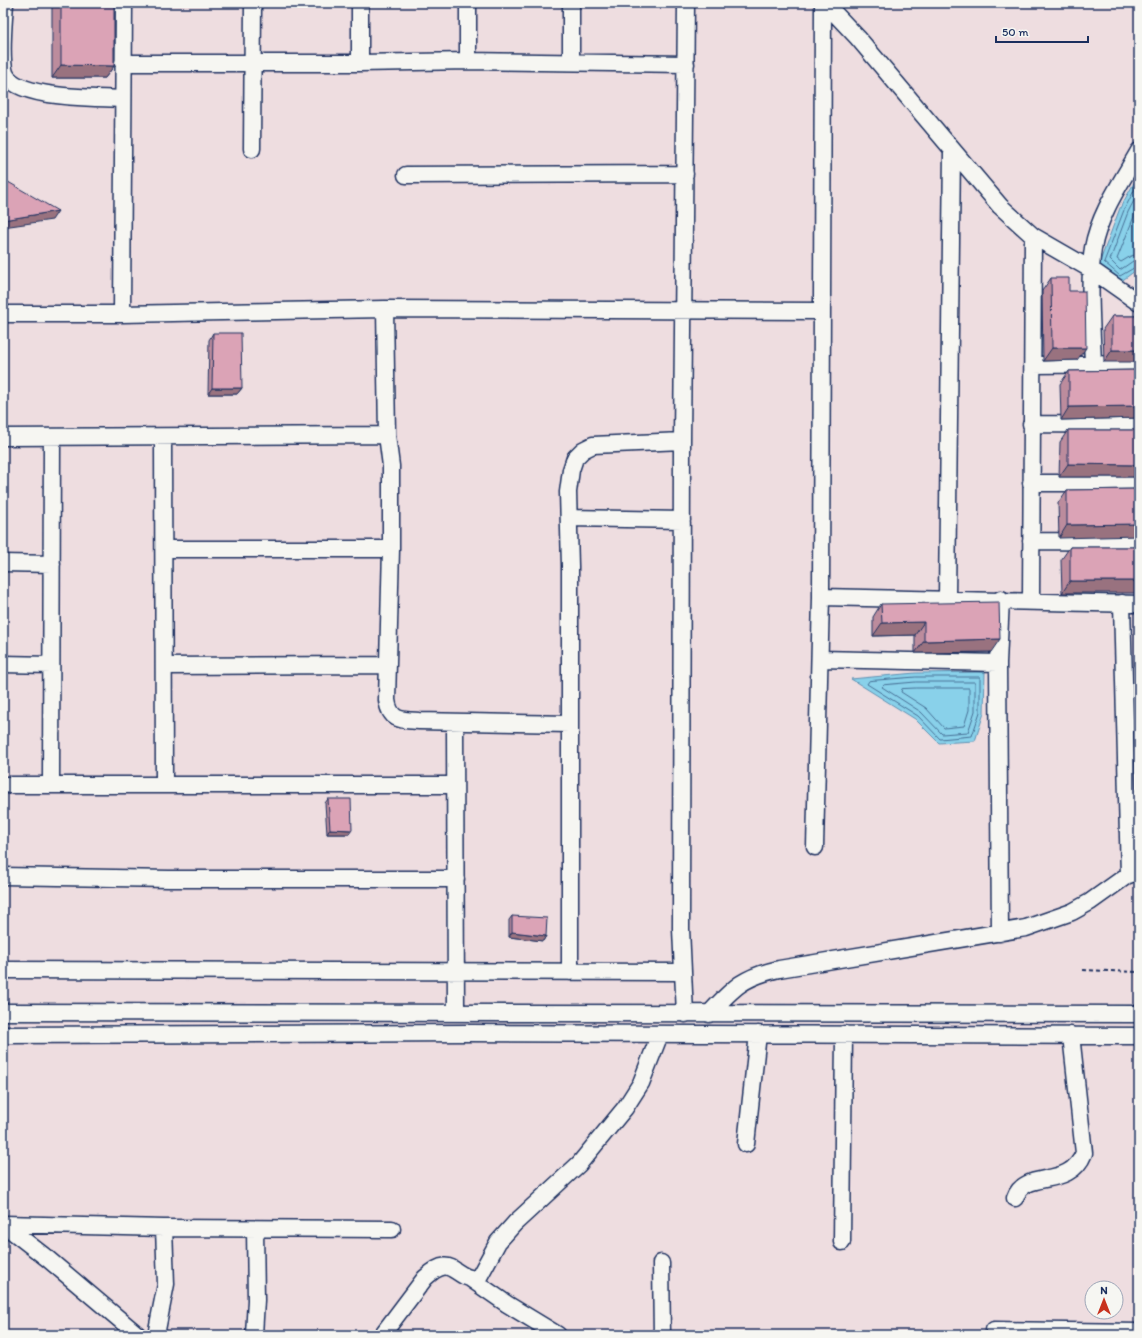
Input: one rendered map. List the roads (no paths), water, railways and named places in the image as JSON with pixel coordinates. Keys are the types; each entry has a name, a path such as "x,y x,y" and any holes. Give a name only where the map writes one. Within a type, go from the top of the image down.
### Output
{"street":[{"path":"5,3 3,62 6,74 11,83 21,88 39,93 123,99"},
{"path":"122,314 124,3"},
{"path":"252,149 253,3"},
{"path":"360,3 360,63"},
{"path":"468,3 468,61"},
{"path":"570,3 571,62"},
{"path":"685,1014 683,972 682,441 686,3"},
{"path":"824,3 887,71 1000,206 1033,236 1092,270 1139,303"},
{"path":"815,847 821,596 824,3"},
{"path":"123,63 360,63 468,61 686,64"},
{"path":"947,599 952,150"},
{"path":"1093,365 1093,248 1104,216 1139,151"},
{"path":"406,175 685,174"},
{"path":"1031,601 1033,236"},
{"path":"3,314 122,314 385,309 822,311"},
{"path":"385,309 391,549 387,700 388,711 392,716 402,720 569,724"},
{"path":"1032,365 1139,364"},
{"path":"1031,424 1139,425"},
{"path":"3,437 163,438 388,435"},
{"path":"51,784 52,438"},
{"path":"163,438 165,666 164,784"},
{"path":"570,972 568,492 571,470 575,458 583,450 593,445 682,441"},
{"path":"1031,483 1139,483"},
{"path":"569,518 682,520"},
{"path":"1031,541 1139,542"},
{"path":"164,549 391,549"},
{"path":"3,563 52,564"},
{"path":"821,596 1001,599 1139,604"},
{"path":"1000,933 998,663 1001,599"},
{"path":"709,1014 732,990 743,981 757,974 779,969 1026,928 1072,912 1134,870 1122,604"},
{"path":"820,659 998,663"},
{"path":"3,664 51,665"},
{"path":"165,666 388,665"},
{"path":"455,722 456,1013"},
{"path":"3,785 456,785"},
{"path":"3,876 169,879 456,879"},
{"path":"3,970 683,972"},
{"path":"3,1012 1139,1014"},
{"path":"471,1279 476,1279 479,1277 492,1251 503,1236 578,1164 625,1108 641,1083 660,1034"},
{"path":"746,1144 758,1034"},
{"path":"842,1242 844,1034"},
{"path":"3,1035 844,1034 1139,1036"},
{"path":"1015,1198 1017,1191 1027,1183 1055,1178 1064,1174 1081,1161 1084,1153 1071,1035"},
{"path":"3,1224 164,1228 392,1229"},
{"path":"3,1224 48,1259 138,1335"},
{"path":"156,1335 166,1284 164,1228"},
{"path":"254,1335 256,1300 255,1229"},
{"path":"661,1263 662,1335"},
{"path":"382,1335 425,1278 438,1267 451,1267 558,1335"},
{"path":"994,1330 1139,1332"}],"water":[{"path":"1139,174 1139,268 1120,282 1099,264 1120,208"},
{"path":"985,672 984,713 975,741 939,743 915,719 851,679 915,673"}]}
